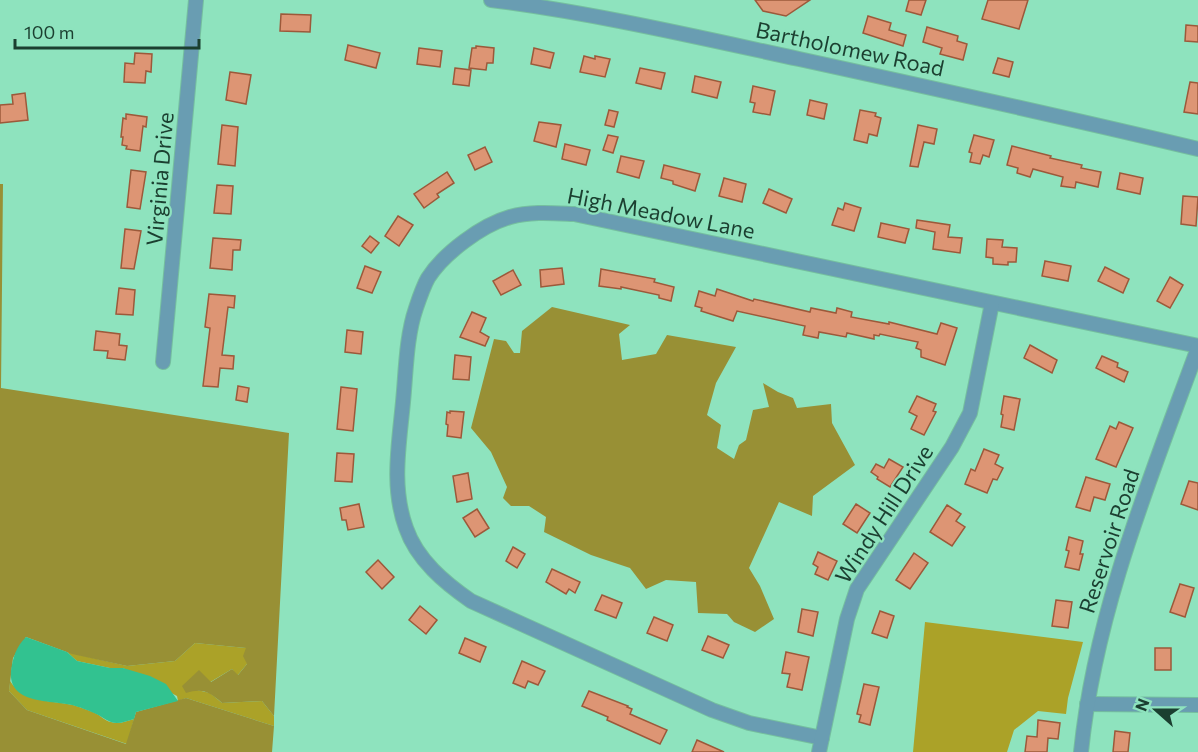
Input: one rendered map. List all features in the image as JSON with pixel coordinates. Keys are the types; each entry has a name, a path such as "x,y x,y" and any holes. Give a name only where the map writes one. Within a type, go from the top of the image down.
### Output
{"street":[{"name":"Virginia Drive","path":"163,362 196,0"},
{"name":"Bartholomew Road","path":"490,0 576,12 1040,112 1198,149"},
{"name":"High Meadow Lane","path":"820,745 712,710 471,602 444,582 424,560 406,531 398,500 396,466 410,339 416,309 428,278 452,251 478,231 511,217 543,212 574,214 1198,347"},
{"name":"Windy Hill Drive","path":"820,745 847,619 857,588 952,447 970,413 992,303"},
{"name":"Reservoir Road","path":"1082,752 1087,704 1102,630 1124,558 1198,347"},
{"path":"1087,704 1198,705"}],"shaded area":[{"path":"0,184 3,184 1,388 289,433 274,716 262,701 222,703 206,692 186,693 182,686 199,670 211,682 232,669 238,675 247,664 243,656 246,648 195,643 175,661 127,666 72,654 26,637 13,658 9,691 27,710 126,744 136,712 186,698 274,726 272,752 0,752"},
{"path":"552,307 630,325 619,334 622,360 656,354 667,335 736,347 716,383 707,415 721,425 717,448 734,459 739,445 746,440 753,410 769,407 763,383 793,398 797,408 831,404 832,423 855,465 813,496 812,516 779,502 749,568 760,586 774,619 755,632 734,622 727,614 698,613 696,582 666,580 646,589 630,568 591,555 544,532 546,517 529,506 511,506 503,498 507,487 491,452 471,428 494,339 506,341 514,353 520,353 522,331"},
{"path":"925,622 1083,642 1066,714 1038,711 1014,730 1007,752 913,752"},
{"path":"26,637 67,652 77,661 110,668 123,668 150,676 166,684 178,701 136,712 134,719 117,723 75,706 42,701 23,695 16,690 12,682 11,671 16,652"},
{"path":"195,643 246,648 247,664 237,676 232,669 197,690 210,693 222,703 262,701 274,716 274,726 186,698 178,701 177,696 123,668 110,668 77,661 67,652 127,666 175,661"},
{"path":"10,681 30,697 76,706 114,723 134,719 127,744 27,710 9,691"}],"building":[{"path":"755,0 810,0 786,16 763,11"},
{"path":"909,0 926,0 921,15 906,11"},
{"path":"988,0 1028,0 1019,29 982,19"},
{"path":"281,14 311,15 310,32 280,31"},
{"path":"868,16 891,23 889,30 906,35 903,46 863,33"},
{"path":"1186,25 1198,26 1198,42 1185,41"},
{"path":"927,27 958,36 957,41 967,44 963,60 940,54 942,48 923,42"},
{"path":"348,45 380,53 376,68 345,60"},
{"path":"476,46 494,48 493,63 487,63 486,70 469,68 472,48"},
{"path":"419,48 442,51 440,67 417,64"},
{"path":"534,48 554,53 550,68 531,64"},
{"path":"135,53 152,54 151,72 146,71 145,83 124,82 125,63 134,64"},
{"path":"584,56 610,59 605,77 580,72"},
{"path":"998,58 1013,62 1009,77 993,73"},
{"path":"455,68 471,70 469,86 453,84"},
{"path":"640,68 665,73 661,89 636,83"},
{"path":"230,72 251,75 246,104 226,100"},
{"path":"695,76 721,82 717,98 692,92"},
{"path":"1190,82 1198,83 1198,114 1184,112"},
{"path":"753,86 775,91 770,115 753,112 755,103 750,102"},
{"path":"25,93 28,120 0,123 0,105 13,104 12,95"},
{"path":"810,100 827,104 824,119 807,115"},
{"path":"609,110 618,112 614,127 605,125"},
{"path":"860,110 876,113 875,116 881,118 877,136 869,134 867,143 854,140"},
{"path":"126,114 147,117 146,127 143,126 140,151 126,149 127,146 122,145 123,118 126,119"},
{"path":"539,122 561,125 556,147 534,141"},
{"path":"222,125 238,127 235,166 218,164"},
{"path":"918,125 937,129 934,144 924,142 918,167 910,166"},
{"path":"608,135 618,137 613,153 603,150"},
{"path":"974,135 994,140 989,157 983,155 980,164 970,162 972,153 969,152"},
{"path":"565,144 590,150 586,165 562,159"},
{"path":"1012,146 1101,172 1098,187 1076,182 1075,188 1061,186 1063,177 1033,169 1030,177 1017,173 1018,168 1007,165"},
{"path":"485,147 492,162 475,170 468,155"},
{"path":"621,156 644,161 639,178 617,172"},
{"path":"664,165 700,174 695,191 661,178"},
{"path":"131,170 146,172 140,209 127,207"},
{"path":"447,172 454,183 437,194 439,197 424,208 414,194"},
{"path":"1120,173 1143,178 1140,194 1117,189"},
{"path":"724,178 746,184 742,202 719,196"},
{"path":"217,185 233,186 231,214 214,213"},
{"path":"769,189 792,199 786,213 763,203"},
{"path":"1183,196 1198,197 1196,226 1181,224"},
{"path":"845,203 861,208 854,231 832,225 838,208 843,210"},
{"path":"398,216 413,225 399,246 385,236"},
{"path":"917,220 950,225 948,237 962,238 960,253 933,249 935,232 916,228"},
{"path":"881,223 909,229 905,243 878,237"},
{"path":"125,229 141,231 134,269 121,268"},
{"path":"370,236 379,243 371,253 362,246"},
{"path":"213,238 241,240 240,250 233,250 232,270 210,268"},
{"path":"987,239 1003,240 1002,247 1017,248 1016,262 1008,262 1008,265 993,264 993,258 986,257"},
{"path":"1045,261 1071,266 1068,281 1042,276"},
{"path":"365,266 381,272 372,293 357,288"},
{"path":"1105,267 1129,279 1123,293 1098,281"},
{"path":"562,268 564,284 541,287 540,270"},
{"path":"601,269 655,279 654,282 674,287 671,301 659,298 659,295 621,287 621,289 599,286"},
{"path":"513,270 521,285 501,295 493,281"},
{"path":"1170,277 1183,285 1170,308 1157,301"},
{"path":"119,288 135,290 133,315 116,314"},
{"path":"717,289 753,301 754,299 810,312 811,308 836,313 837,308 852,312 851,317 889,324 889,322 937,334 941,323 957,328 945,365 921,357 921,350 916,348 918,342 880,334 879,336 874,335 874,339 847,333 846,337 819,332 818,338 803,335 805,326 737,311 733,321 701,311 702,308 695,306 699,291 715,296"},
{"path":"209,294 235,296 234,308 228,307 222,355 234,356 233,369 220,368 218,387 203,386 210,328 205,327"},
{"path":"472,312 486,318 480,332 489,337 485,346 460,337"},
{"path":"347,330 363,332 361,354 345,352"},
{"path":"96,331 120,334 119,345 127,346 125,360 107,358 108,351 94,350"},
{"path":"1030,345 1057,360 1052,373 1024,358"},
{"path":"455,355 471,357 469,380 453,379"},
{"path":"1102,356 1118,363 1117,367 1128,372 1124,382 1096,368"},
{"path":"238,386 249,388 247,402 236,400"},
{"path":"341,387 357,389 353,431 337,429"},
{"path":"917,396 936,404 933,411 936,412 924,435 911,429 917,416 909,412"},
{"path":"1004,396 1020,399 1014,430 1001,427"},
{"path":"450,411 464,412 461,438 447,436 447,412 450,413"},
{"path":"1119,422 1133,428 1116,467 1096,459 1110,426 1116,429"},
{"path":"984,449 999,455 995,464 1003,468 997,480 993,479 987,493 965,484 971,469 975,471"},
{"path":"337,453 354,454 352,482 335,481"},
{"path":"889,459 903,467 890,487 871,472 876,464 884,468"},
{"path":"468,473 472,499 457,502 453,476"},
{"path":"1086,477 1110,484 1105,500 1094,497 1090,511 1076,507"},
{"path":"1189,481 1198,483 1198,510 1181,504"},
{"path":"359,504 364,527 348,530 346,520 342,520 340,508"},
{"path":"856,504 870,513 857,533 843,524"},
{"path":"947,505 961,514 956,521 965,527 952,546 930,532"},
{"path":"477,509 489,528 475,537 463,518"},
{"path":"1069,537 1083,541 1079,570 1065,567 1069,551 1066,550"},
{"path":"513,547 525,554 517,568 506,561"},
{"path":"818,552 837,561 828,580 815,574 818,567 813,564"},
{"path":"914,553 928,563 910,589 896,580"},
{"path":"378,560 394,577 382,589 366,572"},
{"path":"552,569 580,582 575,593 569,589 566,594 546,582"},
{"path":"1180,584 1194,588 1185,617 1170,612"},
{"path":"602,595 622,603 616,618 595,610"},
{"path":"1056,600 1072,602 1068,628 1052,626"},
{"path":"420,606 437,620 426,634 409,620"},
{"path":"802,609 818,612 813,636 798,632"},
{"path":"880,611 894,616 887,638 872,633"},
{"path":"654,617 673,625 667,641 647,633"},
{"path":"708,636 729,645 723,658 702,650"},
{"path":"465,638 486,647 480,662 459,653"},
{"path":"1155,648 1171,648 1171,670 1155,670"},
{"path":"786,652 809,657 802,690 787,687 790,674 782,673"},
{"path":"522,661 545,671 538,685 528,681 525,688 513,683"},
{"path":"864,684 879,687 870,725 859,722 861,715 857,714"},
{"path":"589,691 628,706 632,709 630,714 667,730 660,744 582,706"},
{"path":"1038,720 1060,723 1058,739 1048,738 1047,752 1025,752 1027,736 1037,737"},
{"path":"1115,731 1130,733 1128,752 1113,752"},
{"path":"697,740 724,752 692,752"}]}
